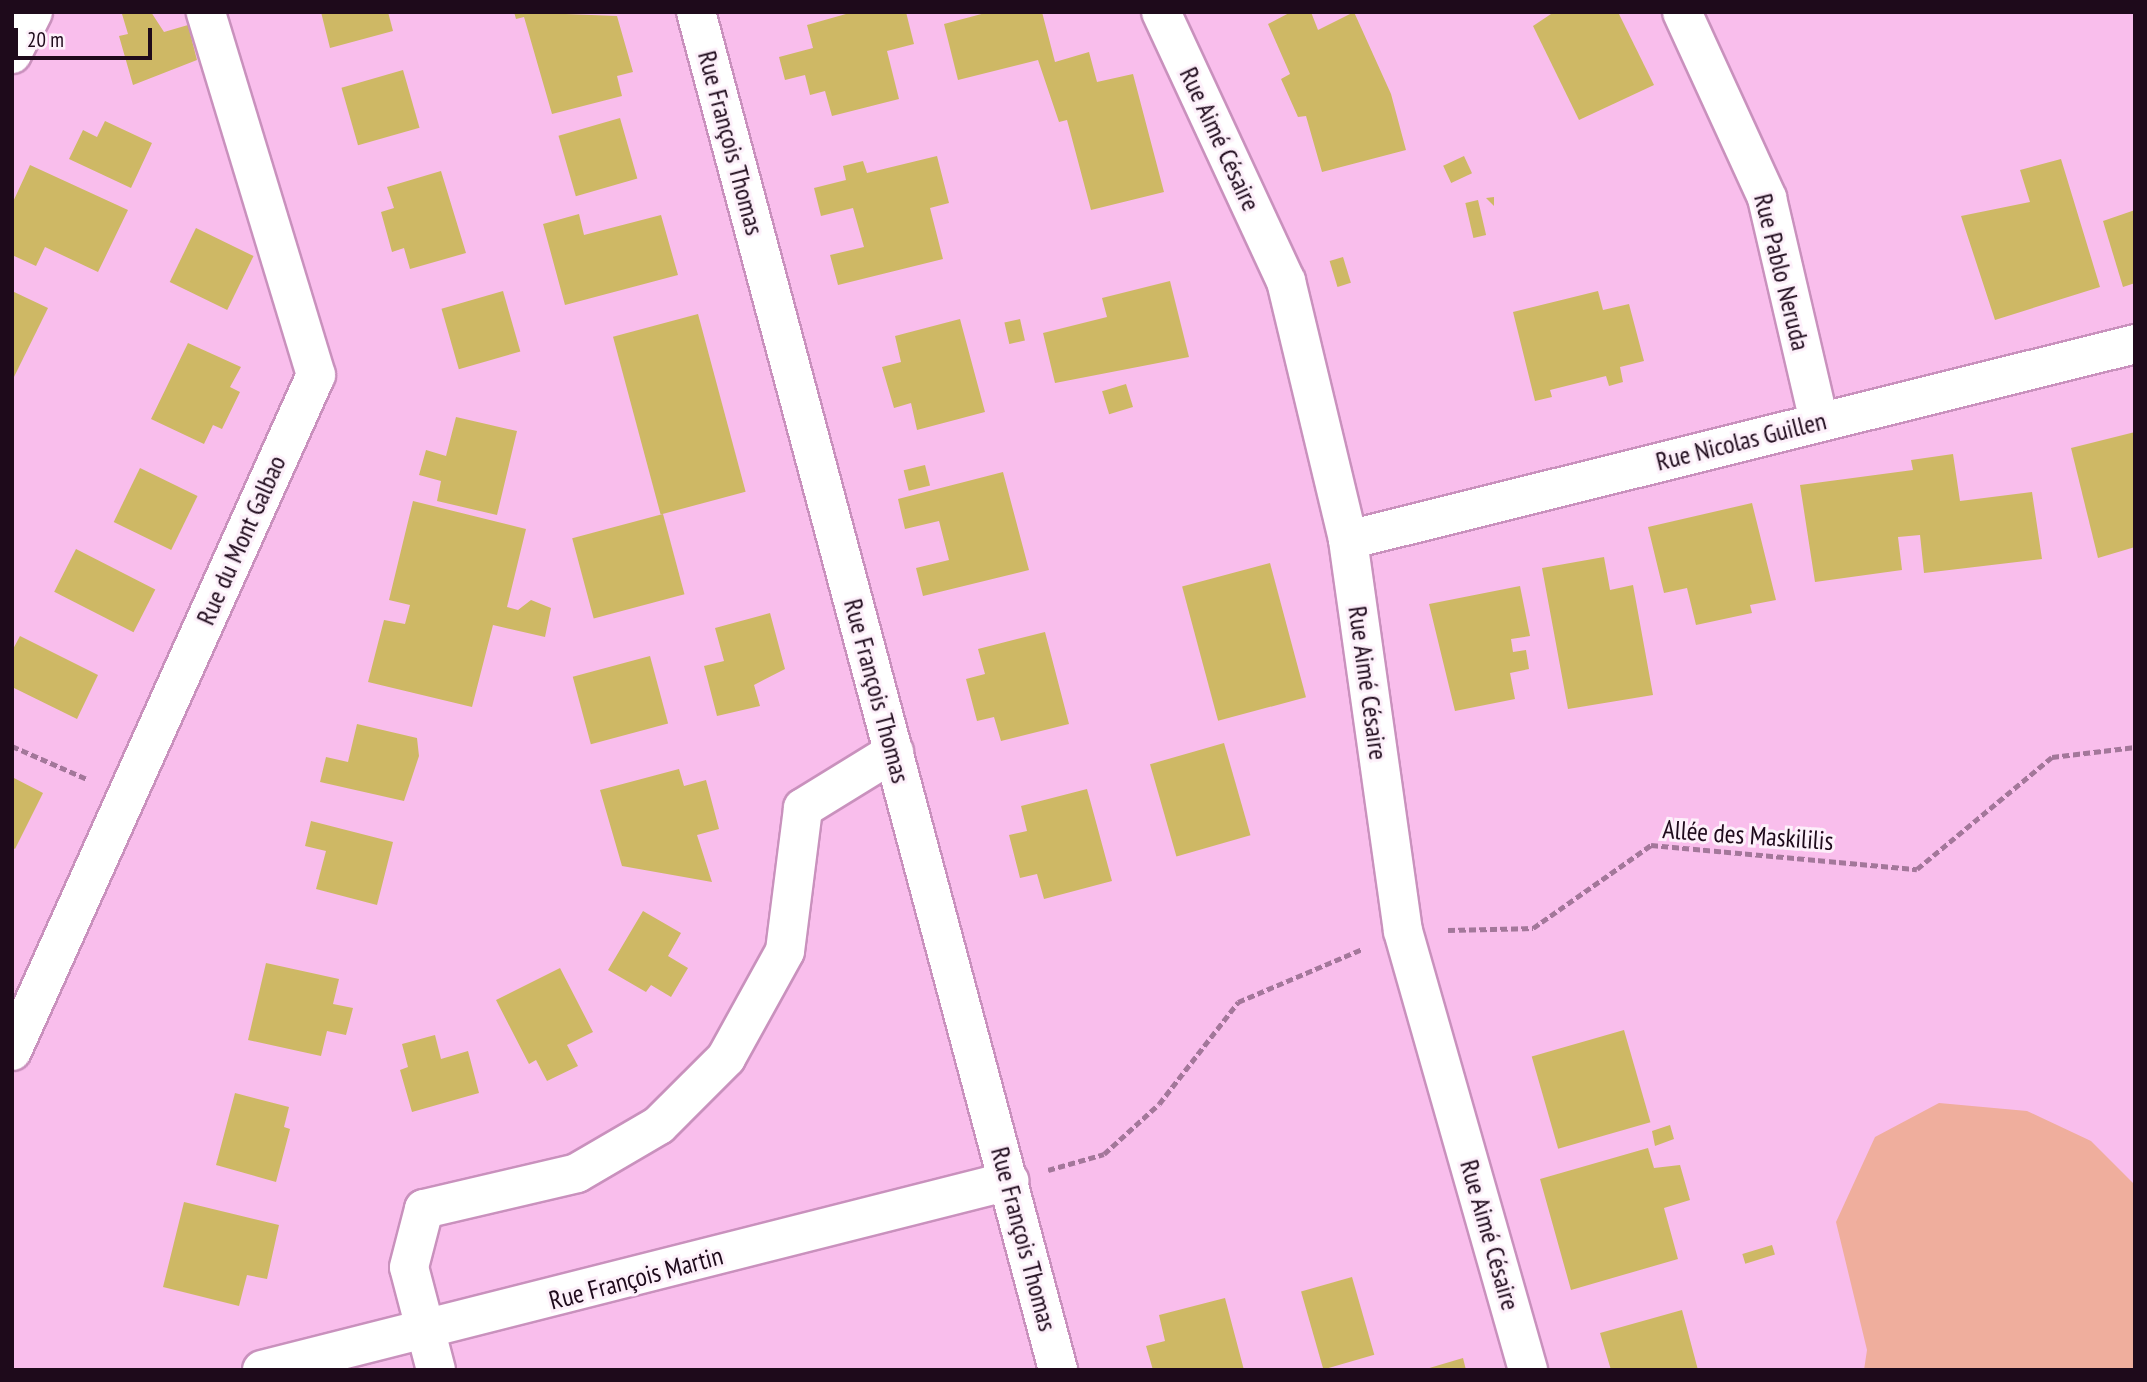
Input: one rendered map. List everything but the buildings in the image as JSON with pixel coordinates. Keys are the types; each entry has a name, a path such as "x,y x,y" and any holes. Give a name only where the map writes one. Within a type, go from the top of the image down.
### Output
{"street":[{"path":"12,54 33,12"},
{"name":"Rue du Mont Galbao","path":"12,1051 316,375 206,12"},
{"name":"Rue François Thomas","path":"696,12 1058,1370"},
{"name":"Rue Aimé Césaire","path":"1161,12 1286,281 1348,540 1403,931 1528,1370"},
{"name":"Rue Pablo Neruda","path":"1682,12 1766,198 1819,422"},
{"name":"Rue Nicolas Guillen","path":"1348,540 2135,344"},
{"path":"436,1370 409,1267 424,1209 577,1173 659,1125 726,1058 785,951 803,808 894,752"},
{"name":"Rue François Martin","path":"262,1370 426,1333 1009,1181"},
{"path":"426,1333 456,1370"}],"path":[{"path":"12,746 126,796"},
{"name":"Allée des Maskililis","path":"1009,1181 1104,1154 1159,1104 1238,1002 1403,931 1533,928 1651,845 1917,869 2052,757 2135,747"}],"shaded area":[{"path":"1939,1103 2027,1111 2091,1141 2135,1185 2135,1370 1864,1370 1867,1350 1836,1222 1875,1137"}]}
